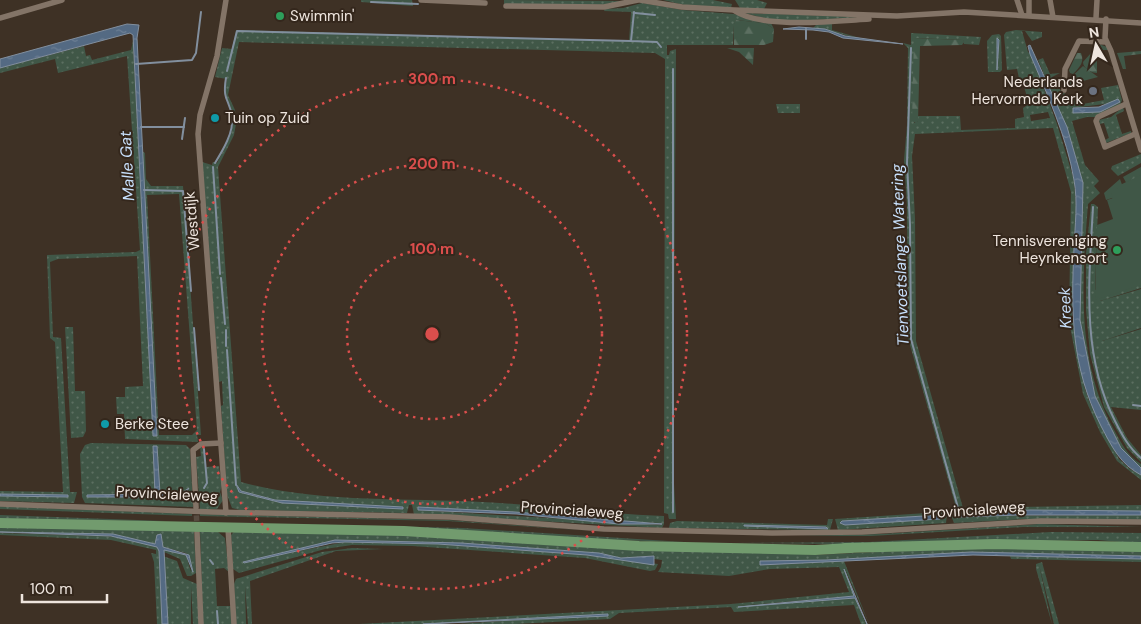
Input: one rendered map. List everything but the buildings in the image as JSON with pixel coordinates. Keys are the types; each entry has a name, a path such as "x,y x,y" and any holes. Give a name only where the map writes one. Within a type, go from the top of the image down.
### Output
{"main road":[{"name":"Provincialeweg","path":"0,523 404,531 615,544 851,548 987,544 1141,547"}],"street":[{"path":"0,18 62,0"},
{"name":"Westdijk","path":"226,0 219,49 211,84 201,111 198,134 226,512"},
{"path":"421,0 485,3"},
{"path":"506,6 604,7 639,0 682,7 886,16"},
{"path":"1017,0 1019,7 1025,15"},
{"path":"1050,0 1053,17"},
{"path":"1096,18 1098,0"},
{"path":"1019,7 1029,3"},
{"path":"1025,15 1029,3"},
{"path":"734,10 744,16 779,23 828,22 886,16 964,12 1096,18 1141,23"},
{"path":"1106,19 1106,42 1111,51 1141,150"},
{"path":"1064,90 1065,69 1079,40 1106,42"},
{"path":"1126,104 1098,117 1096,121 1105,147 1135,134"},
{"path":"196,507 193,450 201,444 221,443"},
{"name":"Provincialeweg","path":"0,504 445,517 622,529 778,533 871,531 1041,521 1141,522"},
{"path":"228,528 234,624"},
{"path":"197,532 201,624"}],"green space":[{"path":"361,0 412,0 413,6 361,2"},
{"path":"504,0 629,1 613,5 504,4"},
{"path":"663,0 713,0 732,4 731,8 688,6"},
{"path":"735,0 757,0 767,3 764,9 740,8"},
{"path":"642,3 683,10 734,14 771,23 774,29 765,23 736,20 733,45 667,45 667,55 669,55 670,51 676,49 673,466 676,519 669,519 668,514 664,513 665,59 655,53 239,42 228,95 235,110 236,124 234,135 218,167 241,482 270,489 330,497 482,502 664,516 664,524 662,528 414,514 412,505 409,505 407,513 240,510 232,508 227,495 221,406 223,405 222,381 219,382 202,162 212,165 213,162 217,163 232,130 232,112 226,97 227,79 215,77 222,48 232,49 236,30 629,41 631,12 604,11 605,9 623,8","holes":["236,484 241,491 275,500 403,508 282,503 239,492","418,507 660,523 660,525 418,510"]},
{"path":"745,13 864,17 780,22"},
{"path":"736,20 765,23 774,29 773,42 764,45 734,45 734,24"},
{"path":"832,23 832,30 860,38 813,28 816,25"},
{"path":"1016,30 1042,32 1042,37 1032,41 1025,31 1022,31 1028,52 1031,54 1057,124 1074,180 1076,207 1072,318 1085,389 1090,403 1119,459 1130,469 1141,475 1141,480 1117,461 1100,432 1083,394 1069,321 1071,192 1053,128 915,134 912,156 915,219 916,341 963,508 1141,505 1141,511 978,512 959,513 958,516 1141,515 1141,520 1026,519 954,523 950,513 947,514 946,523 838,530 835,519 957,511 908,338 907,205 904,160 907,125 908,48 903,43 911,45 911,33 981,37 979,45 964,44 963,40 914,38 914,123 918,121 918,116 960,116 961,130 1015,128 1015,119 1024,117 1023,108 1029,104 1023,83 1020,83 1017,69 1007,70 1004,35 1006,32","holes":["1048,112 1050,118 1031,121 1030,115","940,515 940,519 840,524 842,521"]},
{"path":"999,34 1001,36 1002,70 1000,72 988,72 987,41 992,35"},
{"path":"914,38 963,40 964,42 962,45 920,46 918,121 916,123 912,121"},
{"path":"133,41 153,436 157,435 142,151 145,153 146,179 151,186 183,186 201,435 197,435 198,442 125,439 124,414 117,414 116,397 125,397 125,387 143,386 137,256 58,259 50,262 53,337 61,338 70,492 77,492 74,503 0,501 0,491 63,492 55,342 50,338 47,255 136,252 140,250 127,56 58,73 55,59 0,73 0,68 84,46 86,56 90,55 92,60 131,50","holes":["179,194 197,430 192,435 159,435 147,195"]},
{"path":"1099,44 1107,47 1108,50 1097,50 1097,73 1095,73 1086,68 1083,62"},
{"path":"727,48 754,48 753,65 739,52"},
{"path":"1141,51 1141,54 1124,56 1126,69 1123,69 1117,53"},
{"path":"1077,53 1081,53 1082,62 1073,74 1069,70"},
{"path":"1043,58 1050,74 1060,73 1052,77 1053,81 1060,79 1060,90 1068,96 1081,94 1083,104 1104,100 1101,88 1118,85 1122,100 1120,105 1096,117 1072,121 1085,165 1099,181 1094,186 1100,193 1088,204 1084,262 1084,319 1087,347 1101,402 1113,428 1128,453 1141,464 1141,468 1121,448 1095,396 1080,320 1083,183 1069,134 1038,60","holes":["1120,102 1100,112 1073,113 1073,108"]},
{"path":"1083,66 1098,77 1068,85 1067,81"},
{"path":"776,104 800,104 800,113 778,113"},
{"path":"1123,107 1124,111 1116,115 1122,134 1131,131 1131,133 1106,143 1105,140 1109,138 1104,123 1100,124 1099,120 1111,117"},
{"path":"1141,154 1141,163 1118,176 1111,169 1112,166"},
{"path":"1141,167 1141,182 1128,186 1123,177"},
{"name":"Tennisvereniging Heynkensort","path":"1141,175 1141,285 1095,300 1097,225 1113,219 1107,200 1113,198 1111,193 1122,184"},
{"path":"1120,179 1141,238 1112,198 1106,200 1104,193"},
{"path":"1091,204 1098,207 1095,290 1141,280 1141,288 1100,301 1141,289 1141,328 1102,341 1141,329 1141,410 1111,407 1127,438 1141,455 1141,462 1127,448 1104,407 1090,354 1086,310 1086,254"},
{"path":"65,327 73,327 75,391 85,391 86,431 83,437 71,438"},
{"path":"91,443 186,445 190,449 193,507 85,503 82,497 80,454 85,445","holes":["153,446 157,446 160,493 180,494 189,488 184,495 159,497 157,499 157,497 87,496 155,494"]},
{"path":"204,446 206,467 219,466 222,485 220,492 223,500 217,509 200,509 196,457 201,456 200,447"},
{"path":"0,506 192,514 192,516 0,509"},
{"path":"200,514 447,520 594,531 447,521 200,516"},
{"path":"0,515 165,521 0,520"},
{"path":"828,519 833,519 830,530 669,528 670,523 677,521 827,525","holes":["744,525 826,527 826,528"]},
{"path":"1039,524 1141,527 1023,527 871,536 800,536 882,534"},
{"path":"0,526 194,531 196,573 187,576 180,559 164,552 164,550 186,555 191,572 190,559 186,553 163,547 161,534 157,535 155,544 113,534 0,532"},
{"path":"379,526 463,528 684,542 609,540"},
{"path":"200,531 218,532 225,538 229,572 224,568 215,569 217,606 231,606 233,624 203,624"},
{"path":"234,532 372,533 778,551 815,555 961,548 1141,550 1141,556 971,552 826,560 760,561 760,565 844,561 869,624 845,569 854,596 738,606 855,598 866,624 861,624 854,605 734,612 731,607 619,613 610,619 516,624 459,624 608,614 423,624 359,624 731,604 849,592 839,567 770,569 729,576 658,572 662,560 654,559 654,556 621,558 594,553 461,543 335,540 243,562 345,542 438,544 587,555 658,564 655,570 650,571 585,558 412,546 352,545 325,549 239,573 233,569 231,535"},
{"path":"1051,532 1141,533 1141,544 1098,540 842,544 734,543 869,542"},
{"path":"0,533 106,536 123,538 157,547 159,551 162,624 157,624 154,562 151,553 156,554 156,550 111,540 0,535"},
{"path":"352,548 383,549 336,551 250,581 252,624 248,624 245,586 246,624 236,624 234,584 236,579 322,552"},
{"path":"163,556 177,561 183,578 197,584 199,624 193,624 191,586 191,624 168,624"},
{"path":"1010,556 1141,559 1141,562 1011,559"},
{"path":"1042,562 1059,624 1054,624 1039,565 1052,624 1036,569 1036,564"}],"water":[{"path":"127,24 139,25 137,38 157,436 153,436 133,35 130,33 0,68 0,59"},
{"path":"799,27 825,29 845,36 903,44 843,38 829,32 813,30 783,29"},
{"path":"997,38 999,40 997,70"},
{"path":"1030,45 1067,127 1083,183 1080,320 1095,396 1121,448 1141,468 1141,475 1127,466 1113,448 1091,404 1078,360 1073,317 1076,205 1074,180 1067,148 1050,100 1030,54 1028,46"},
{"path":"1118,99 1120,102 1100,112 1073,113 1073,108 1099,107"},
{"path":"153,446 157,446 160,493 180,494 189,488 185,494 159,497 157,500 156,497 87,497 87,495 155,494"},
{"path":"236,484 241,491 275,500 403,507 403,509 282,503 239,492"},
{"path":"0,494 68,495 68,497 0,496"},
{"path":"418,507 515,512 662,524 619,524 517,514 418,510"},
{"path":"1030,510 1141,511 1141,515 958,516 961,513"},
{"path":"940,515 940,519 845,525 840,523 842,521"},
{"path":"744,526 826,527 828,529"},
{"path":"0,532 113,534 155,544 157,535 161,534 163,547 189,555 193,572 186,555 164,550 168,624 162,624 159,551 157,547 111,536"},
{"path":"335,540 461,543 599,553 621,558 654,556 654,565 587,555 438,544 345,542 332,543 243,562"},
{"path":"971,552 1141,556 1141,559 973,555 760,565 760,561 826,560"},
{"path":"844,569 867,624 855,598 738,607 854,596"},
{"path":"608,614 608,616 423,624"}],"waterway":[{"path":"371,2 418,4"},
{"path":"136,64 192,60 196,53 201,12"},
{"path":"634,12 631,41 657,42 661,47"},
{"path":"635,13 655,15"},
{"name":"Tienvoetslange Watering","path":"806,29 806,39"},
{"path":"227,71 237,31 631,41"},
{"name":"Tienvoetslange Watering","path":"911,48 907,163 910,225 911,339 960,515"},
{"path":"673,69 673,512"},
{"path":"215,163 227,141 232,123 231,111 225,92 226,78"},
{"path":"182,139 185,118"},
{"name":"Malle Gat","path":"141,127 184,127"},
{"path":"213,167 220,274"},
{"name":"Malle Gat","path":"144,190 183,191 191,291"},
{"path":"1093,207 1089,289 1092,344 1104,396 1123,436 1129,446 1141,458"},
{"path":"221,278 225,324"},
{"path":"194,328 199,390"},
{"path":"226,330 226,346"},
{"path":"227,350 236,485"},
{"path":"1133,405 1141,406"},
{"path":"204,449 207,483 204,488"},
{"path":"210,560 213,564"},
{"path":"217,611 218,624"}],"tunnel":[{"path":"196,507 197,528"}],"place":[{"name":"Swimmin'","path":"280,16"},
{"name":"Nederlands Hervormde Kerk","path":"1093,91"},
{"name":"Tuin op Zuid","path":"215,118"},
{"name":"Tennisvereniging Heynkensort","path":"1117,250"},
{"name":"Berke Stee","path":"105,424"}],"water label":[{"name":"Kreek","path":"1065,308"}]}
